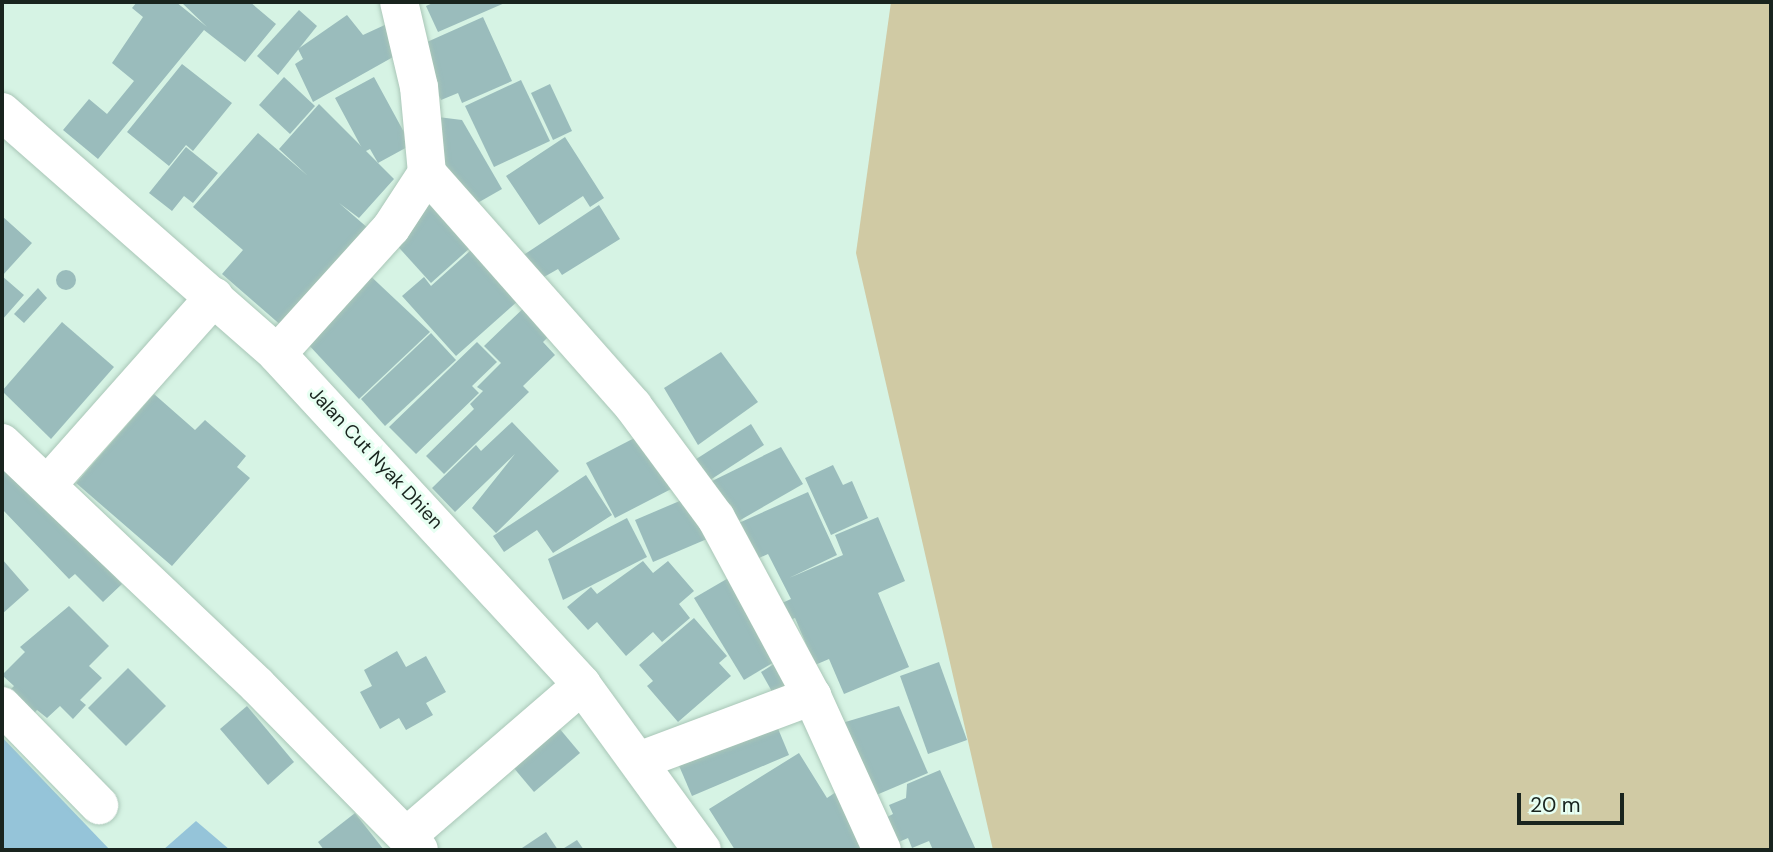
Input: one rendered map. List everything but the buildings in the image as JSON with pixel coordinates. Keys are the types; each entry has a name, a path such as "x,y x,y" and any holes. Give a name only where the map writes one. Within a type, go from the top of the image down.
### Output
{"main road":[{"path":"399,2 419,88 427,173 670,452 747,569 812,696 882,850"},
{"name":"Jalan Cut Nyak Dhien","path":"2,112 277,354 582,685 641,760 702,850"},
{"path":"277,354 391,228 427,173"},
{"path":"49,484 214,297"},
{"path":"2,443 49,484 413,843 582,685"},
{"path":"641,760 812,696"},
{"path":"2,706 99,805"}],"shaded area":[{"path":"891,2 1771,2 1771,850 993,850 856,253"}],"water":[{"path":"2,737 110,850 2,850"},
{"path":"196,821 230,850 163,850"}]}
